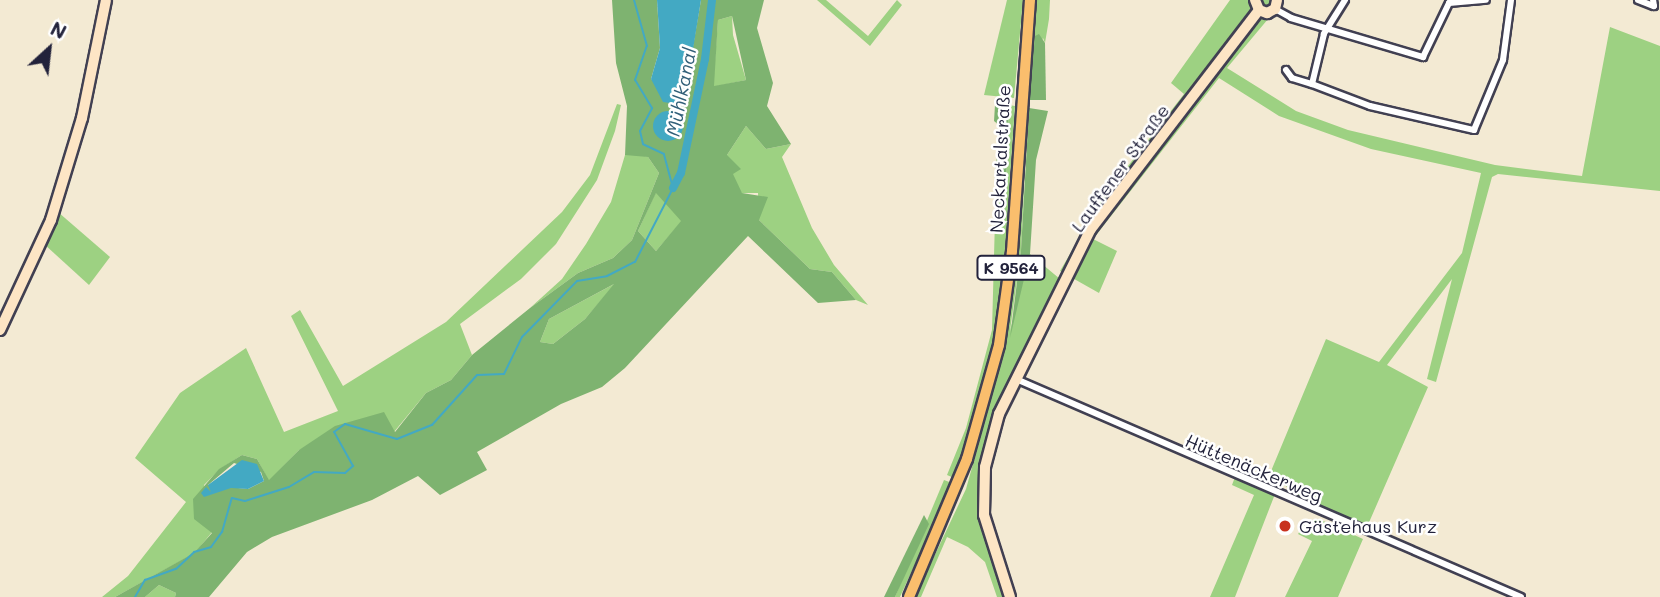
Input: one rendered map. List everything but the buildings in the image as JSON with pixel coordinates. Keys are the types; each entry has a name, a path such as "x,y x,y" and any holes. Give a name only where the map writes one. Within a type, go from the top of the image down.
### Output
{"main road":[{"name":"Neckartalstraße","path":"909,597 954,492 979,425 1010,280 1030,0"}],"street":[{"path":"0,330 51,220 82,118 106,0 100,0"},
{"path":"1312,84 1327,27 1345,0"},
{"path":"1276,4 1327,27 1423,57 1449,4 1486,0"},
{"path":"1286,70 1292,78 1370,106 1475,130 1503,60 1511,0"},
{"path":"1638,0 1654,6 1653,0"},
{"name":"Lauffener Straße","path":"1010,597 989,540 984,480 993,433 1016,379 1091,229 1257,5 1276,4"},
{"name":"Hüttenäckerweg","path":"1016,379 1521,597"}],"green space":[{"path":"612,0 657,0 660,48 651,79 683,105 701,0 764,0 757,28 773,83 767,106 791,144 766,149 746,126 727,155 741,169 733,174 742,193 768,197 759,220 810,269 832,272 856,300 818,303 748,236 625,368 602,387 561,404 477,452 487,470 440,495 418,476 372,500 272,537 247,552 209,597 175,597 176,593 159,585 145,597 115,597 194,553 212,533 194,519 193,499 219,469 242,455 257,459 269,480 299,450 335,426 384,412 395,432 426,393 451,380 472,355 530,308 578,273 613,258 632,240 659,173 648,157 625,155 627,106 616,63","holes":["732,16 746,80 714,86 718,20","656,193 681,221 656,251 638,231","614,284 585,319 553,344 540,342 549,319","234,463 261,472 264,481 248,489 208,485"]},
{"path":"817,0 826,0 868,36 897,0 902,5 870,46"},
{"path":"1007,0 1023,0 1014,98 984,95"},
{"path":"1035,0 1050,0 1049,19 1045,43 1043,38 1030,70 1021,250 1010,331 1030,254 1060,279 999,404 984,449 981,520 1005,597 997,597 985,562 968,547 947,537 921,597 915,597 966,489 1003,356 1018,245 1025,86"},
{"path":"1230,0 1284,0 1227,68 1296,111 1348,130 1495,165 1582,176 1610,27 1660,46 1660,191 1498,174 1492,177 1436,382 1427,379 1452,279 1387,365 1428,387 1367,527 1290,496 1292,490 1269,476 1326,339 1379,362 1462,253 1481,173 1371,149 1279,116 1219,78 1093,239 1117,251 1099,293 1060,271 1103,198 1184,94 1171,83"},
{"path":"732,16 733,35 746,80 713,87 718,20"},
{"path":"1039,34 1045,43 1046,100 1029,100 1035,36"},
{"path":"617,104 621,105 615,131 597,180 556,244 521,279 460,324 472,355 451,380 426,393 394,432 299,450 269,481 257,459 242,455 220,469 204,485 212,532 195,553 115,597 102,597 128,576 186,502 135,458 180,393 246,348 284,432 338,411 291,316 300,310 343,386 446,322 562,212 590,175"},
{"path":"995,105 1009,105 1006,183 996,183 1000,126 994,121"},
{"path":"1009,105 1015,106 1001,309 990,364 954,478 947,475 966,428 992,330 996,183 1006,183"},
{"path":"1029,108 1048,111 1036,160 1030,254 1010,338 1021,250"},
{"path":"746,126 766,149 791,144 782,157 812,228 834,265 868,305 856,300 832,272 810,269 759,220 758,193 742,193 677,156 727,155"},
{"path":"635,153 648,157 659,173 632,240 613,258 578,273 530,308 562,279 586,244 611,202 625,155"},
{"path":"656,192 682,221 656,251 638,231"},
{"path":"58,212 110,257 89,285 44,244"},
{"path":"616,283 585,319 553,344 540,342 549,319"},
{"path":"1235,477 1275,494 1235,597 1210,597 1254,495 1232,485"},
{"path":"944,480 952,483 900,597 895,597"},
{"path":"924,515 929,524 895,597 884,597"},
{"path":"1319,519 1363,539 1338,597 1285,597 1312,541 1298,534 1307,521"},
{"path":"159,585 176,593 175,597 145,597"}],"water":[{"path":"657,0 701,0 684,105 663,102 651,79 660,48"},
{"path":"668,111 674,112 682,120 682,132 674,140 668,141 662,140 654,132 653,126 654,120 662,112"},
{"path":"242,460 257,464 264,481 248,489 231,488 204,497 201,493 206,487 211,492 208,485"}],"waterway":[{"path":"135,597 145,580 176,569 194,552 211,547 222,532 232,498 245,501 289,487 314,472 345,473 353,466 334,432 345,424 397,439 432,425 477,375 504,374 522,337 577,281 607,276 635,262 673,188 664,154 643,144 640,131 652,108 635,80 647,46 634,0"},
{"name":"Mühlkanal","path":"673,188 681,173 705,59 712,0"}],"place":[{"name":"Gästehaus Kurz","path":"1285,526"}]}
